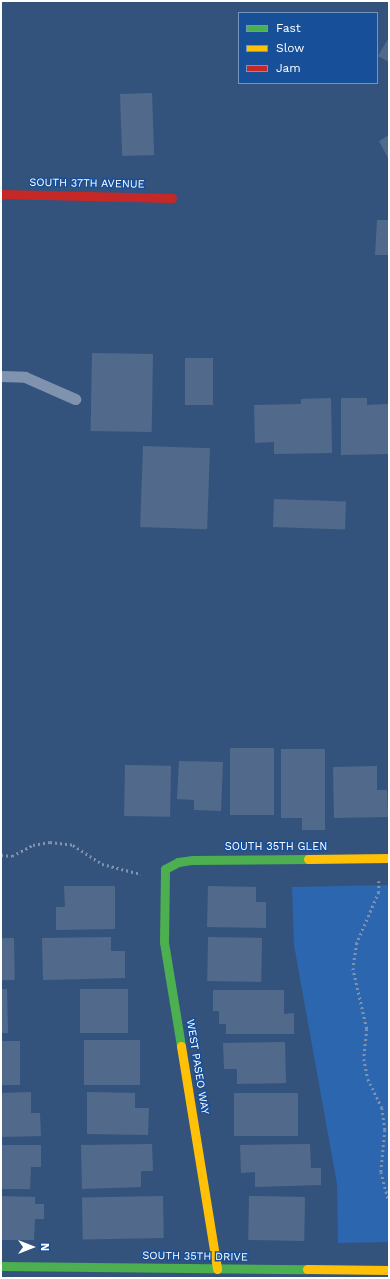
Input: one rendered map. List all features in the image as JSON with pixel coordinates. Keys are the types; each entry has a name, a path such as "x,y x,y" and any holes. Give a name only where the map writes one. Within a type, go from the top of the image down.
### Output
{"street":[{"name":"SOUTH 37TH AVENUE","path":"1,194 172,198"},
{"name":"SOUTH 35TH GLEN","path":"165,869 178,862 193,860 385,858"},
{"name":"WEST PASEO WAY","path":"165,869 164,942 217,1269"},
{"name":"SOUTH 35TH DRIVE","path":"1,1266 389,1270"}],"lane":[{"path":"1,376 25,377 75,399"}],"path":[{"path":"1,855 12,856 32,845 50,842 73,845 102,864 123,868 164,882"},
{"path":"385,858 379,892 357,943 353,968 367,1029 364,1059 368,1079 382,1108 385,1130 381,1172 389,1200"}],"shaded area":[{"path":"389,885 389,1242 338,1243 337,1184 294,945 292,887"}],"building":[{"path":"389,37 389,62 378,56"},
{"path":"152,93 154,155 122,156 120,94"},
{"path":"389,135 389,160 379,141"},
{"path":"377,220 389,220 389,255 375,255"},
{"path":"92,353 153,354 152,432 91,431"},
{"path":"185,358 213,358 213,405 185,405"},
{"path":"331,398 332,453 274,454 274,442 255,443 254,405 301,404 301,399"},
{"path":"341,398 367,398 367,405 389,404 389,454 341,455"},
{"path":"143,446 210,448 207,529 140,527"},
{"path":"274,499 346,502 345,529 273,527"},
{"path":"230,748 274,748 274,815 230,815"},
{"path":"281,749 325,749 325,830 302,830 302,818 281,818"},
{"path":"179,761 223,762 221,811 194,810 194,800 177,799"},
{"path":"125,765 171,766 170,817 124,816"},
{"path":"377,766 377,790 387,790 388,817 334,818 333,767"},
{"path":"64,886 115,886 115,929 56,930 56,907 65,907"},
{"path":"208,886 256,887 256,902 266,902 266,928 207,927"},
{"path":"111,937 111,951 125,951 125,978 43,980 42,938"},
{"path":"208,937 262,938 261,982 207,981"},
{"path":"1,938 14,938 15,980 2,980"},
{"path":"1,989 7,989 8,1033 1,1033"},
{"path":"80,989 128,989 128,1033 80,1033"},
{"path":"213,990 284,990 284,1014 294,1013 294,1034 226,1034 226,1024 219,1024 219,1011 213,1011"},
{"path":"84,1040 140,1040 140,1085 84,1085"},
{"path":"1,1041 20,1041 20,1085 1,1085"},
{"path":"285,1042 286,1083 237,1084 237,1069 224,1069 223,1043"},
{"path":"31,1092 31,1113 40,1113 41,1136 1,1137 1,1093"},
{"path":"87,1092 135,1093 135,1108 149,1108 148,1135 87,1134"},
{"path":"234,1093 298,1093 298,1136 234,1136"},
{"path":"152,1144 153,1171 141,1171 141,1187 82,1189 81,1145"},
{"path":"310,1144 311,1168 321,1168 321,1185 255,1187 255,1172 241,1173 240,1145"},
{"path":"1,1145 41,1145 41,1167 31,1167 30,1189 1,1189"},
{"path":"1,1196 35,1197 35,1204 44,1204 44,1219 35,1219 34,1240 1,1240"},
{"path":"163,1196 164,1238 83,1239 82,1197"},
{"path":"249,1196 305,1197 304,1241 248,1240"}],"traffic: fast":[{"path":"181,1046 164,942 165,869 178,862 193,860 308,859"},
{"path":"1,1266 307,1269"}],"traffic: slow":[{"path":"308,859 389,858"},
{"path":"181,1046 217,1269"},
{"path":"307,1269 389,1270"}],"traffic: jam":[{"path":"1,194 172,198"}]}
